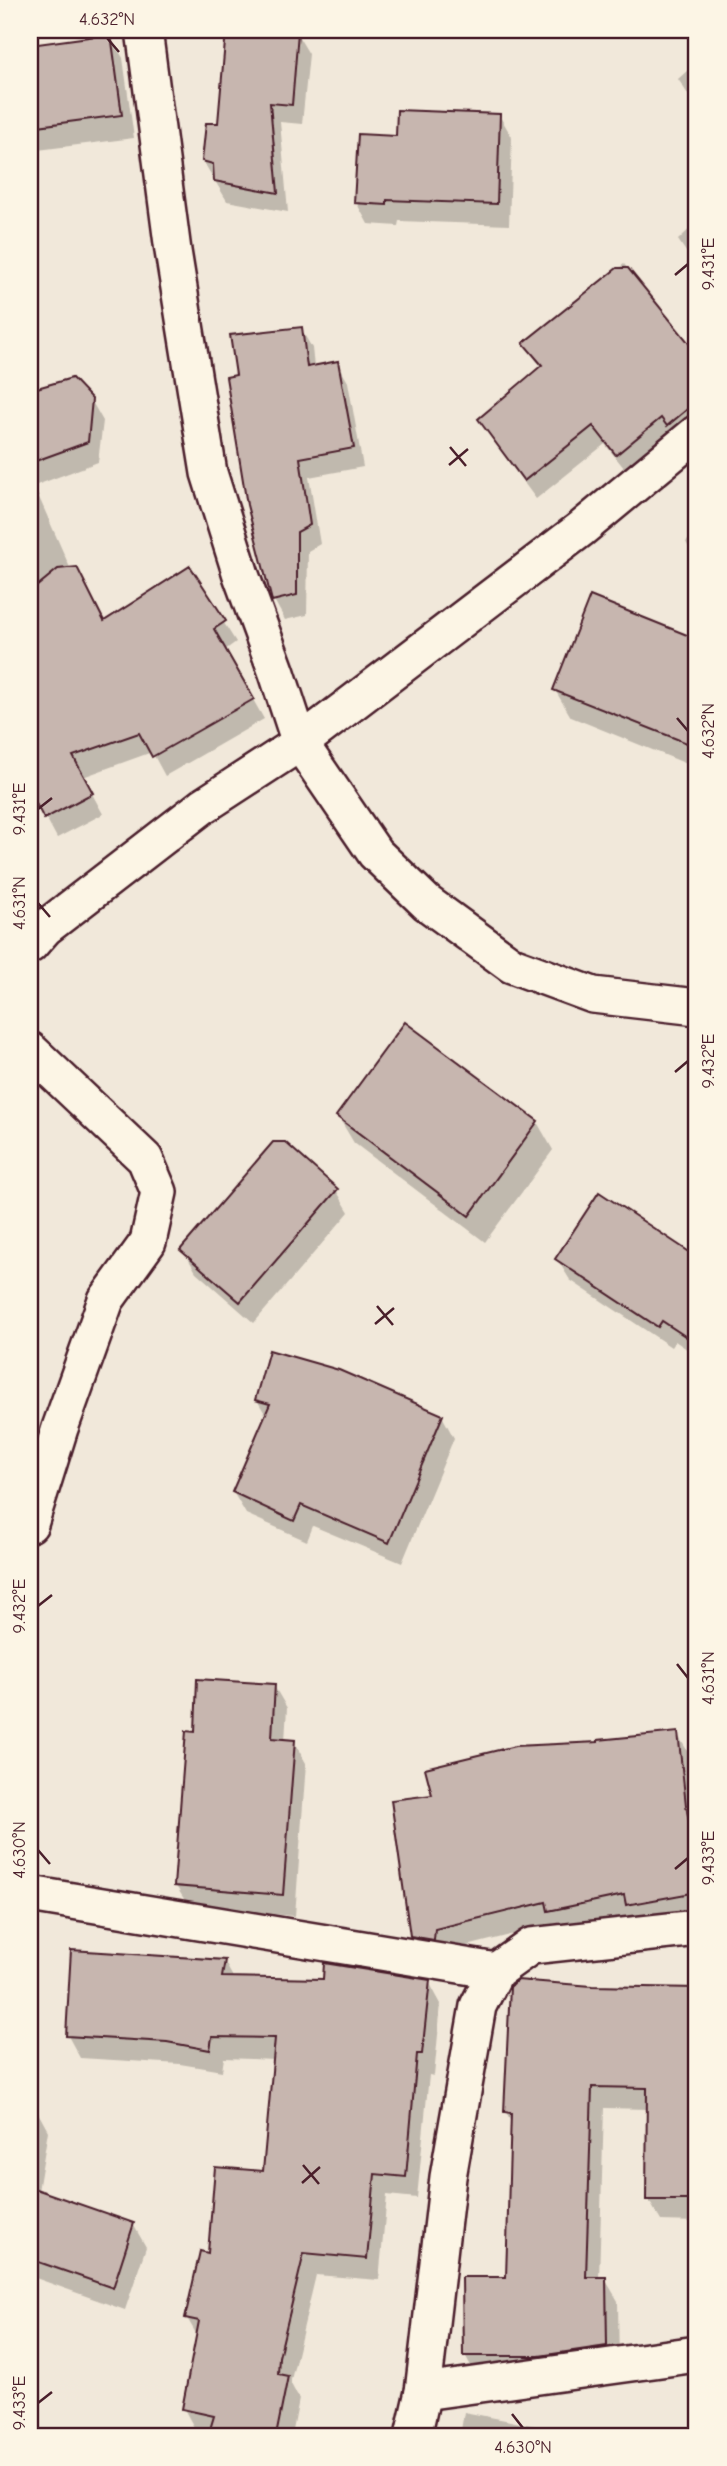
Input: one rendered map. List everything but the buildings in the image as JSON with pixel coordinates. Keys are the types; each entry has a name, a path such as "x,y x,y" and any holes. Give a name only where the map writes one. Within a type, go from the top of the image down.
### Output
{"street":[{"path":"144,30 173,251 209,473 241,575 300,743 375,853 427,903 512,965 593,995 697,1007"},
{"path":"35,934 203,806 300,743 581,530 697,433"},
{"path":"30,1050 145,1158 159,1192 148,1242 106,1300 30,1516"},
{"path":"31,1900 496,1971"},
{"path":"413,2436 423,2392 453,2151 478,2006 496,1971 530,1946 697,1928"},
{"path":"423,2392 697,2354"}]}
